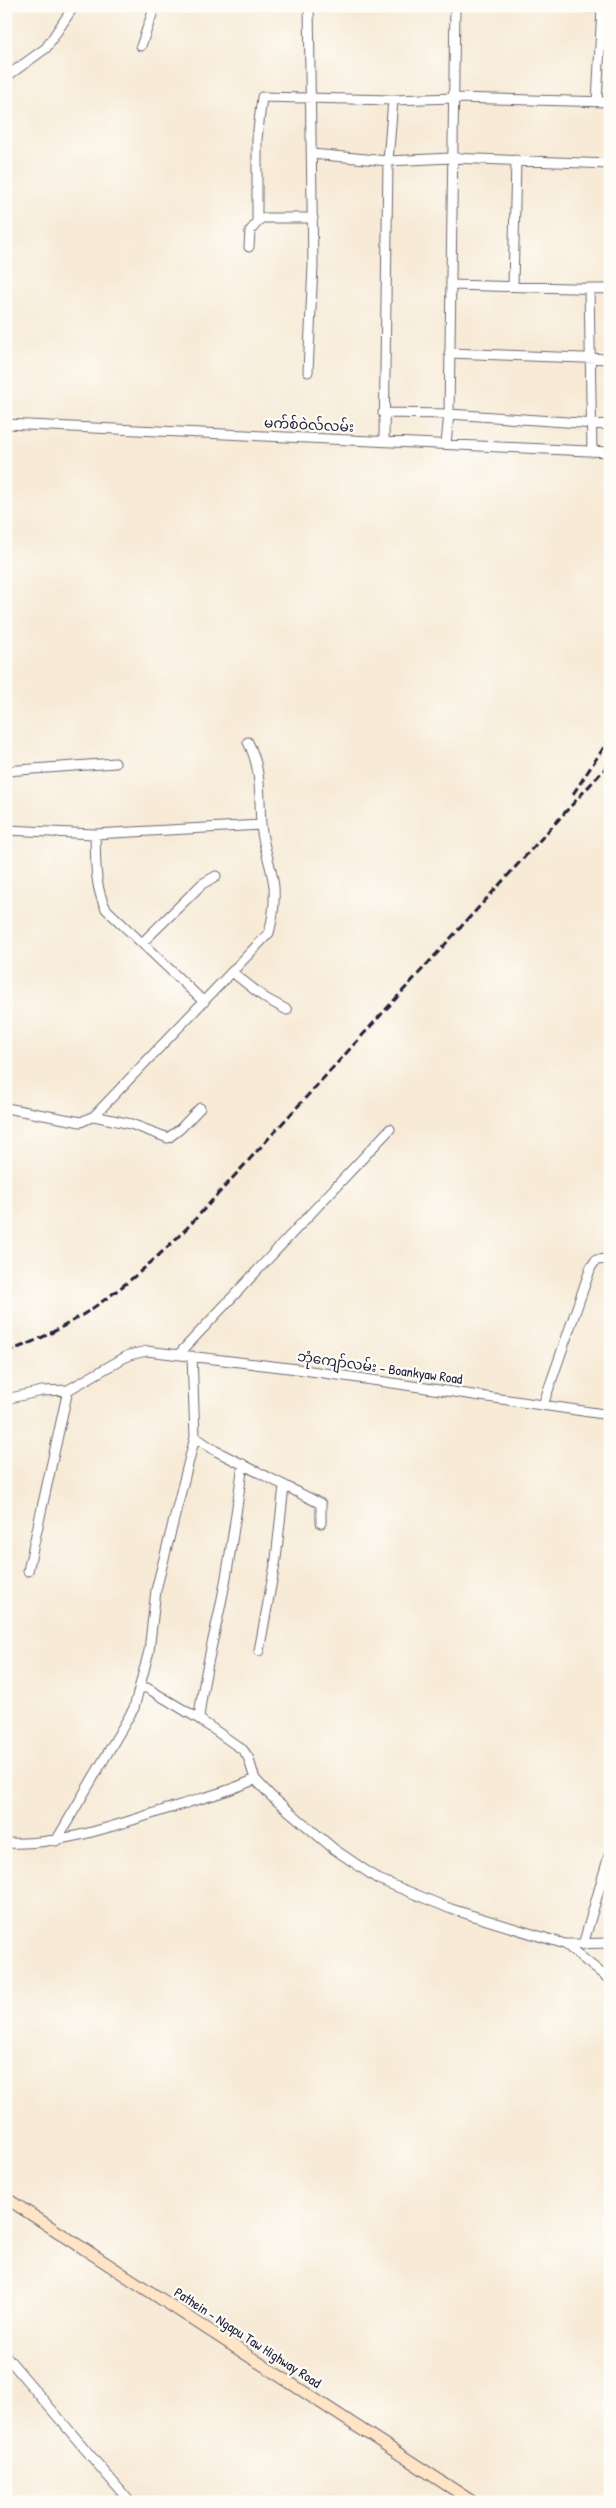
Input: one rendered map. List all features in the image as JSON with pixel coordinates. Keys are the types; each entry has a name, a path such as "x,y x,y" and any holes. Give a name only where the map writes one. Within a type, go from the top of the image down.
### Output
{"main road":[{"name":"Pathein - Ngapu Taw Highway Road","path":"6,2198 473,2502"}],"street":[{"path":"6,77 46,48 74,6"},
{"path":"141,46 156,6"},
{"path":"308,372 313,218 309,6"},
{"path":"446,444 449,414 451,158 455,6"},
{"path":"575,6 606,9 597,102"},
{"path":"249,247 250,231 257,220 258,139 261,100 265,97 393,100 454,98 610,102"},
{"path":"384,441 388,161 393,100"},
{"path":"312,154 388,161 451,158 610,164"},
{"path":"513,286 516,160"},
{"path":"257,220 266,217 313,218"},
{"path":"451,285 610,289"},
{"path":"589,288 592,452"},
{"path":"449,353 610,359"},
{"path":"383,413 449,414 610,425"},
{"name":"မက်စ်ဝဲလ်လမ်း","path":"6,424 610,452"},
{"path":"6,1108 81,1122 94,1116 269,933 274,912 274,887 261,824 261,794 257,764 248,742"},
{"path":"6,771 115,763"},
{"path":"6,830 95,834 261,824"},
{"path":"95,834 100,897 106,910 204,1002"},
{"path":"142,943 202,884 216,876"},
{"path":"232,972 264,998 287,1010"},
{"path":"94,1116 131,1124 168,1138 180,1129 200,1108"},
{"path":"179,1354 390,1129"},
{"path":"543,1405 591,1267 596,1260 610,1259"},
{"name":"ဘုံကျော်လမ်း - Boankyaw Road","path":"68,1390 129,1356 147,1351 610,1415"},
{"path":"56,1841 130,1718 140,1687 149,1651 156,1590 195,1438 192,1356"},
{"path":"6,1399 42,1391 68,1390 28,1571"},
{"path":"195,1438 321,1504 321,1522"},
{"path":"199,1719 207,1656 215,1631 229,1561 243,1464"},
{"path":"259,1651 276,1559 284,1486"},
{"path":"140,1687 147,1688 199,1719 243,1750 248,1757 256,1779 271,1796 334,1849 378,1879 451,1909 565,1944 610,1944"},
{"path":"6,1843 30,1844 56,1841 162,1810 256,1779"},
{"path":"583,1944 610,1852"},
{"path":"565,1944 610,1980"},
{"path":"6,2356 130,2502"}],"railway":[{"path":"573,794 610,738"},
{"path":"6,1352 32,1342 81,1316 126,1284 168,1247 610,763"}]}
